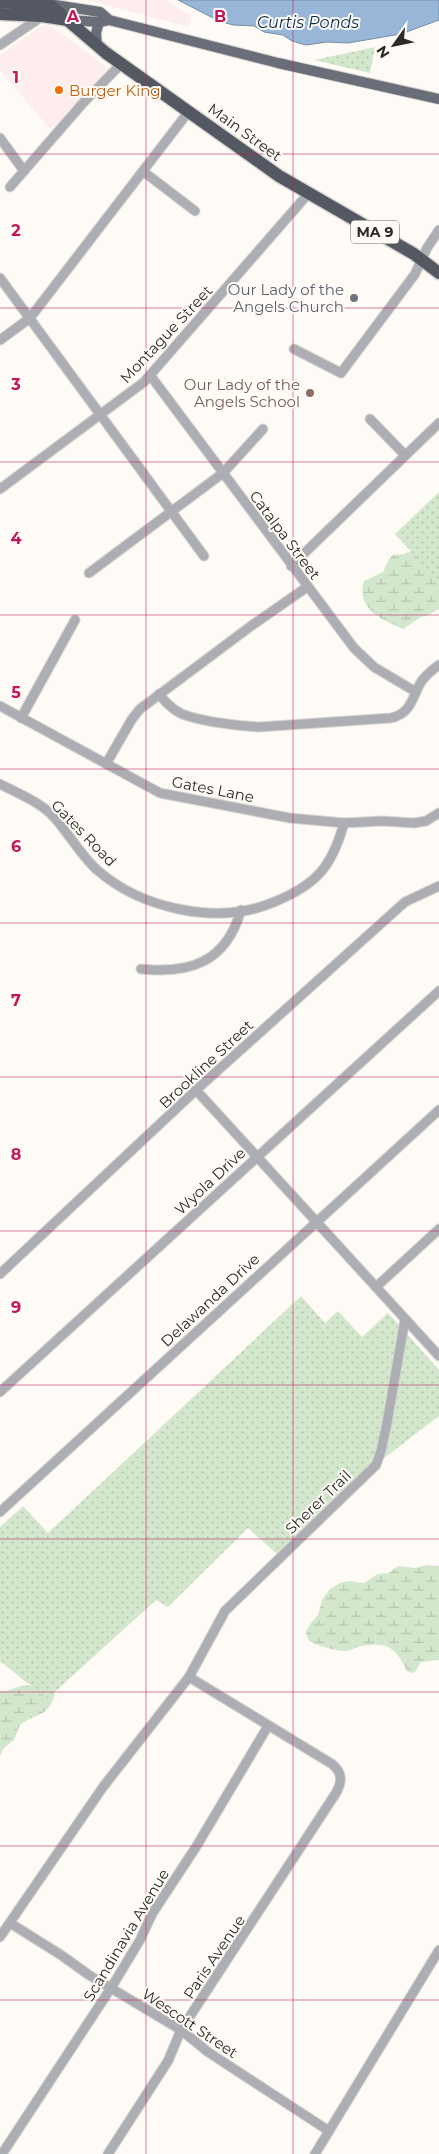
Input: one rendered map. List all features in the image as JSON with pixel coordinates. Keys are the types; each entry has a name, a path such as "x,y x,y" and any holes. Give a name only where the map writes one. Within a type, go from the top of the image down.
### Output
{"highway":[{"path":"0,2 47,3"},
{"name":"Main Street","path":"47,3 97,46 269,169 308,194 414,254 439,273"},
{"path":"0,14 42,16 68,20"}],"main road":[{"path":"47,3 100,12 104,21"},
{"path":"68,20 104,21 439,99"},
{"path":"97,46 96,34 104,21"}],"street":[{"path":"0,45 42,16"},
{"path":"10,187 83,102 122,63"},
{"path":"0,340 30,318 189,111"},
{"path":"0,138 24,171"},
{"path":"144,172 195,211"},
{"name":"Montague Street","path":"0,489 138,387 308,194"},
{"path":"294,349 341,372 415,274 439,230"},
{"path":"0,278 204,556"},
{"name":"Catalpa Street","path":"150,375 291,566 361,656 374,667 416,692"},
{"path":"370,419 405,455"},
{"path":"291,566 439,423"},
{"path":"89,573 223,473 263,429"},
{"path":"106,764 137,712 307,587"},
{"path":"21,718 75,620"},
{"path":"159,694 172,708 183,714 259,727 391,718 398,716 408,709 427,675 439,665"},
{"name":"Gates Lane","path":"0,706 160,793 290,818 344,823 382,821 414,823 426,821 439,813"},
{"name":"Gates Road","path":"0,784 52,815 92,864 127,890 161,904 185,910 215,913 262,907 281,900 316,877 330,861 344,823"},
{"name":"Brookline Street","path":"0,1274 196,1090 405,902 439,886"},
{"path":"141,969 171,971 186,968 205,960 227,943 236,927 241,910"},
{"name":"Wyola Drive","path":"0,1392 256,1156 439,991"},
{"path":"196,1090 439,1356"},
{"name":"Delawanda Drive","path":"0,1512 439,1110"},
{"path":"376,1287 439,1229"},
{"name":"Sherer Trail","path":"4,1930 103,1787 189,1677 223,1615 232,1603 377,1462 387,1423 405,1318"},
{"path":"189,1677 268,1726"},
{"name":"Paris Avenue","path":"108,2154 168,2061 181,2030 336,1794 341,1781 340,1775 332,1764 268,1726"},
{"name":"Scandinavia Avenue","path":"2,2154 111,1988 140,1940 152,1914 196,1847 268,1726"},
{"name":"Wescott Street","path":"4,1930 111,1988 181,2030 208,2052 329,2132"},
{"path":"315,2154 439,1950"}],"shaded area":[{"path":"87,0 167,0 191,16 189,27"},
{"path":"41,26 51,26 108,68 51,130 0,70 0,55"}],"green space":[{"path":"375,47 370,73 314,60"},
{"path":"439,492 439,582 395,534"},
{"path":"418,548 439,565 439,609 421,617 403,629 387,622 373,612 363,599 362,591 364,581 383,572 393,555 404,554"},
{"path":"301,1296 325,1323 338,1311 362,1337 388,1313 439,1370 439,1416 345,1488 277,1554 248,1528 168,1607 156,1600 47,1699 0,1661 0,1527 23,1506 48,1533"},
{"path":"427,1565 439,1566 439,1660 421,1662 415,1672 411,1673 407,1671 395,1651 385,1646 361,1646 342,1651 309,1641 306,1632 318,1615 322,1600 330,1589 348,1581 364,1583 378,1574 389,1573 398,1566 416,1568"},
{"path":"26,1685 55,1694 45,1711 20,1725 14,1740 4,1748 0,1756 0,1691 7,1691"}],"water":[{"name":"Curtis Ponds","path":"178,0 439,0 439,20 401,34 348,43 327,42 306,45 292,41 283,35 264,32 254,26 233,25 219,21"}],"place":[{"name":"Burger King","path":"59,90"},
{"name":"Our Lady of the Angels Church","path":"354,298"},
{"name":"Our Lady of the Angels School","path":"310,393"}]}
